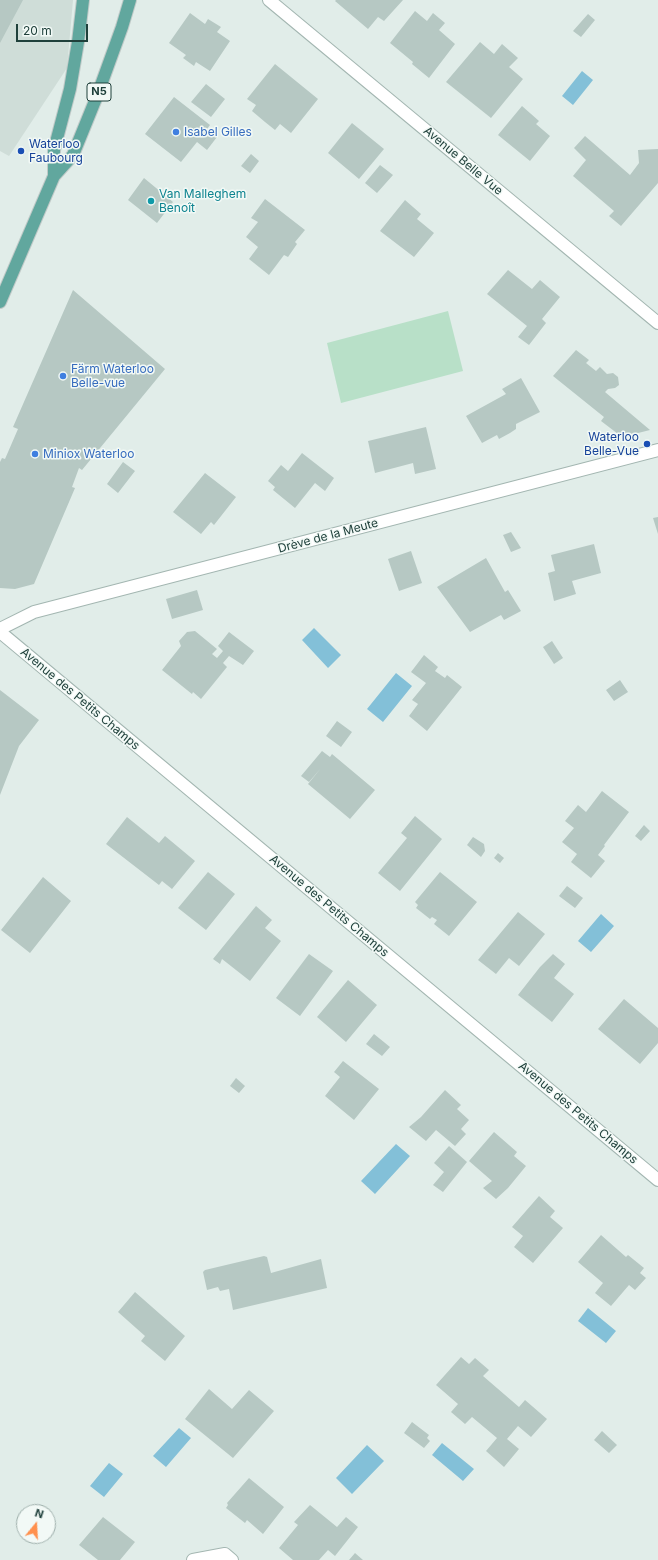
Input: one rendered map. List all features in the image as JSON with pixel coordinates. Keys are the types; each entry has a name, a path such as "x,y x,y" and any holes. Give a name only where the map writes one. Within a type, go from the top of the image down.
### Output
{"main road":[{"name":"N5","path":"54,176 54,150 70,89 83,0"},
{"name":"N5","path":"0,302 54,176 73,155 97,96 130,0"}],"street":[{"name":"Avenue Belle Vue","path":"269,0 658,323"},
{"name":"Drève de la Meute","path":"0,630 34,612 658,450"},
{"name":"Avenue des Petits Champs","path":"0,630 658,1180"},
{"path":"193,1560 225,1554 232,1560"}],"shaded area":[{"path":"0,0 73,0 67,68 9,156 0,151"}],"green space":[{"path":"448,311 463,371 341,403 327,343"}],"water":[{"path":"582,71 593,80 573,105 562,96"},
{"path":"314,628 341,655 328,668 302,640"},
{"path":"396,673 412,686 383,722 367,709"},
{"path":"601,914 614,926 591,952 578,941"},
{"path":"396,1144 410,1156 375,1194 361,1181"},
{"path":"588,1308 616,1331 606,1343 578,1321"},
{"path":"179,1428 191,1438 166,1467 153,1456"},
{"path":"442,1443 474,1469 463,1481 432,1455"},
{"path":"367,1445 384,1461 352,1494 336,1478"},
{"path":"109,1463 123,1474 104,1497 90,1486"}],"building":[{"path":"0,0 23,0 0,43"},
{"path":"403,0 384,21 378,17 368,29 335,1"},
{"path":"415,11 427,21 433,13 445,23 439,30 455,44 429,78 412,64 413,62 390,43"},
{"path":"190,13 205,24 208,19 221,27 217,32 230,41 210,71 196,62 194,66 183,58 186,55 169,43"},
{"path":"588,14 595,20 581,37 573,31"},
{"path":"480,42 494,54 502,44 518,58 509,67 523,79 491,118 446,82"},
{"path":"275,64 318,99 291,133 280,124 275,130 252,111 256,105 247,99"},
{"path":"206,84 225,99 211,117 191,102"},
{"name":"Isabel Gilles","path":"174,97 210,125 207,129 217,137 207,150 197,142 181,162 145,134"},
{"path":"522,106 539,121 536,124 550,136 530,161 498,135"},
{"path":"352,123 384,149 359,179 328,153"},
{"path":"585,136 630,175 639,163 638,150 658,149 658,183 621,226 609,216 614,211 573,176 586,160 574,148"},
{"path":"251,154 259,161 250,173 241,166"},
{"path":"380,165 393,175 377,193 365,183"},
{"name":"Van Malleghem Benoît","path":"144,178 173,202 157,223 128,200"},
{"path":"265,199 305,230 295,242 297,244 288,257 284,255 269,275 249,259 258,247 246,237 258,222 251,218"},
{"path":"405,200 421,214 417,219 434,233 414,257 380,231"},
{"path":"508,270 532,289 540,280 560,297 542,319 546,323 529,345 518,337 527,326 487,294"},
{"path":"73,290 165,369 82,470 79,468 72,487 75,488 34,584 15,589 0,588 0,462 2,458 5,459 18,429 13,427"},
{"path":"576,350 589,360 586,363 596,371 600,367 607,374 613,373 618,377 619,385 615,388 608,389 605,392 650,430 622,437 601,421 604,417 553,376"},
{"path":"521,378 540,412 516,424 516,429 499,439 497,435 482,443 466,416 506,394 502,389"},
{"path":"426,427 436,469 415,474 413,463 375,473 368,441"},
{"path":"302,453 334,478 325,491 315,483 295,508 273,490 275,487 268,481 281,465 288,471"},
{"path":"123,462 135,471 118,493 107,484"},
{"path":"205,473 236,497 214,525 211,522 201,534 173,512"},
{"path":"658,517 658,534 653,518"},
{"path":"511,532 521,548 511,552 503,535"},
{"path":"594,544 601,573 572,581 576,594 554,601 548,573 555,571 551,555"},
{"path":"411,551 422,583 399,591 388,559"},
{"path":"486,558 505,592 508,590 521,611 504,620 501,615 470,632 437,587"},
{"path":"197,590 203,610 172,619 166,599"},
{"path":"195,631 217,649 212,654 217,658 223,651 218,646 229,632 254,651 243,665 229,656 223,663 227,667 201,699 193,692 192,694 162,670 181,646 179,641 187,632"},
{"path":"552,641 563,658 554,664 543,647"},
{"path":"424,655 438,667 435,671 445,678 447,675 462,687 427,731 409,716 418,704 412,700 426,683 411,672"},
{"path":"620,680 628,692 614,701 606,690"},
{"path":"0,690 39,720 19,746 0,795"},
{"path":"337,721 352,732 341,747 326,736"},
{"path":"322,751 330,757 332,754 375,790 350,819 308,784 321,768 309,782 301,776"},
{"path":"602,791 629,812 598,855 605,861 591,878 571,862 577,854 562,842 574,828 565,821 578,805 586,812"},
{"path":"415,816 442,839 400,891 378,873 407,838 401,833"},
{"path":"127,817 159,843 165,836 195,861 172,889 162,881 159,885 106,844"},
{"path":"644,825 650,831 641,841 635,836"},
{"path":"473,837 484,844 485,851 481,857 467,845"},
{"path":"498,853 504,858 500,863 494,858"},
{"path":"208,872 235,894 206,930 178,908"},
{"path":"440,872 477,902 449,936 434,924 437,920 432,917 430,919 416,908 418,905 415,902"},
{"path":"43,877 71,901 30,953 1,930"},
{"path":"567,886 583,898 575,908 559,896"},
{"path":"256,906 272,920 265,928 281,941 250,981 222,959 220,964 213,959"},
{"path":"518,912 545,934 519,966 509,958 496,974 478,960"},
{"path":"309,954 333,971 300,1016 276,998"},
{"path":"553,954 565,964 554,978 574,994 552,1022 518,995 540,967"},
{"path":"348,980 377,1005 346,1042 317,1017"},
{"path":"624,999 658,1028 658,1043 640,1064 598,1029"},
{"path":"374,1034 390,1047 382,1056 366,1044"},
{"path":"343,1061 379,1089 354,1120 325,1096 340,1077 334,1072"},
{"path":"236,1078 245,1086 239,1093 230,1086"},
{"path":"445,1090 461,1105 457,1109 469,1120 461,1129 466,1134 455,1146 436,1130 426,1141 409,1127 421,1117"},
{"path":"494,1132 517,1152 514,1156 526,1166 508,1188 496,1199 483,1188 492,1181 469,1161"},
{"path":"449,1146 467,1162 443,1192 433,1185 444,1172 434,1163"},
{"path":"539,1196 555,1211 550,1217 563,1228 533,1263 514,1247 523,1236 512,1227"},
{"path":"601,1235 626,1257 628,1255 644,1268 640,1273 646,1278 635,1290 629,1285 611,1306 595,1293 603,1283 578,1262"},
{"path":"264,1256 267,1257 271,1273 321,1259 327,1288 233,1310 229,1289 220,1291 218,1287 207,1290 203,1272 205,1270"},
{"path":"135,1292 185,1336 165,1361 141,1341 145,1336 118,1312"},
{"path":"461,1357 469,1364 475,1358 489,1370 483,1376 519,1407 525,1400 547,1419 531,1437 518,1426 507,1439 519,1449 504,1467 486,1451 497,1438 472,1417 465,1424 451,1412 458,1404 436,1385"},
{"path":"209,1389 232,1409 249,1390 274,1411 233,1458 185,1419"},
{"path":"412,1422 429,1435 427,1438 430,1441 424,1448 404,1433"},
{"path":"602,1431 617,1445 609,1453 594,1440"},
{"path":"249,1478 284,1507 263,1534 247,1520 245,1523 226,1508 228,1505 227,1503"},
{"path":"310,1505 337,1527 346,1517 358,1527 335,1556 328,1550 319,1560 293,1560 279,1548 298,1525 294,1522"},
{"path":"103,1517 135,1542 120,1560 98,1560 79,1545"},
{"path":"355,1553 363,1560 349,1560"}],"place":[{"name":"Isabel Gilles","path":"176,132"},
{"name":"Waterloo Faubourg","path":"21,151"},
{"name":"Van Malleghem Benoît","path":"151,201"},
{"name":"Färm Waterloo Belle-vue","path":"63,376"},
{"name":"Waterloo Belle-Vue","path":"647,444"},
{"name":"Miniox Waterloo","path":"35,454"}]}
